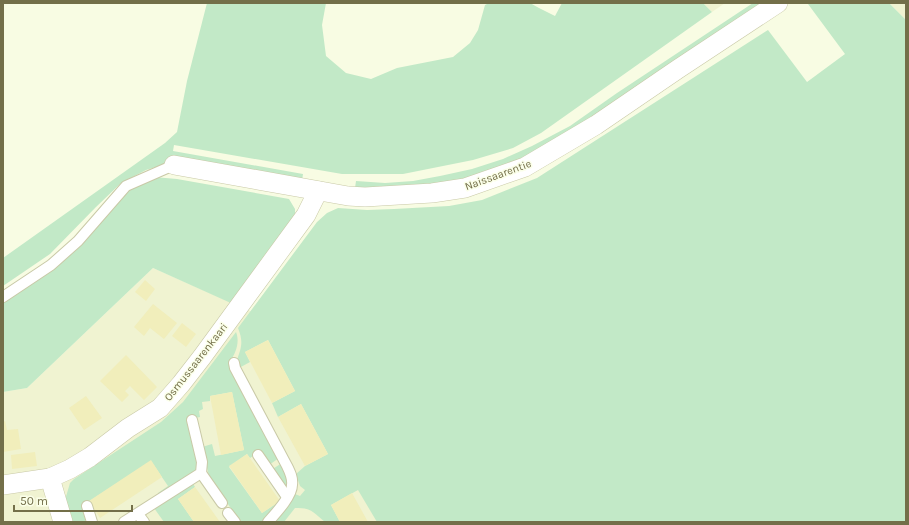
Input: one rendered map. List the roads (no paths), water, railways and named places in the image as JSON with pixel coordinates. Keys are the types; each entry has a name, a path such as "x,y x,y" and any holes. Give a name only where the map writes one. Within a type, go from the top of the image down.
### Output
{"street":[{"name":"Naissaarentie","path":"174,165 348,196 365,197 432,194 465,188 525,167 596,125 778,3"},
{"name":"Osmussaarenkaari","path":"3,485 50,478 70,469 90,457 128,428 160,408 198,362 306,215 318,191"},
{"path":"50,478 63,522"}],"lane":[{"path":"3,297 51,265 78,241 126,186 174,165"},
{"path":"234,363 235,368 292,477 292,486 285,503 268,522"},
{"path":"192,420 202,462 201,473 222,503"},
{"path":"258,455 287,497"},
{"path":"124,522 141,518 201,473"},
{"path":"87,506 92,522"},
{"path":"228,513 235,522"}]}
